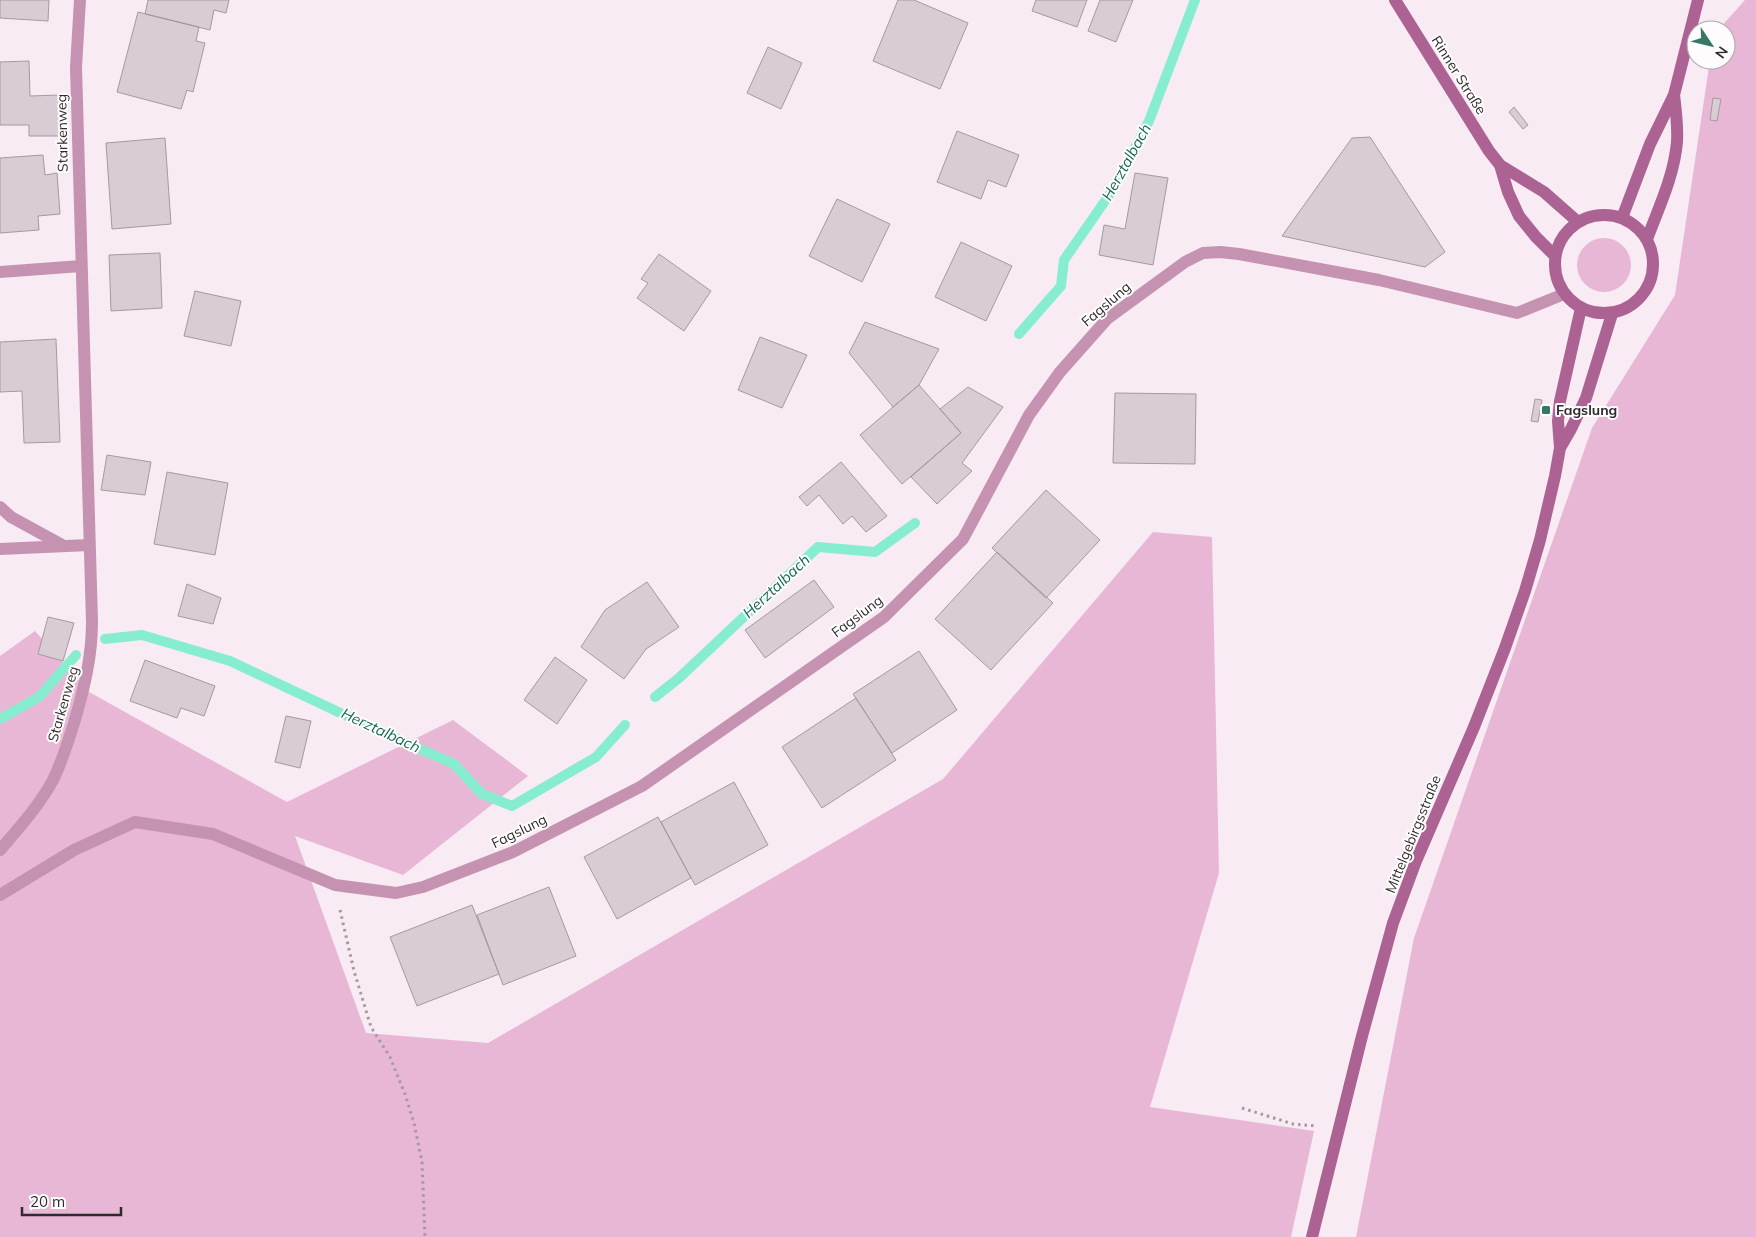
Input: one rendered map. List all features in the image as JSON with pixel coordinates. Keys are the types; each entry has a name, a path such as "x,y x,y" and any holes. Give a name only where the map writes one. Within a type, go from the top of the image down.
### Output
{"main road":[{"name":"Rinner Straße","path":"1395,0 1489,151 1500,165 1544,192 1578,222"},
{"path":"1622,218 1650,144 1674,95 1698,0"},
{"path":"1647,239 1667,190 1673,165 1677,142 1674,95"},
{"name":"Rinner Straße","path":"1500,165 1508,192 1519,216 1555,256"},
{"path":"1607,215 1622,218 1636,226 1647,239 1653,254 1654,270 1650,286 1640,299 1628,308 1612,314 1596,314 1581,308 1564,294 1558,282 1555,256 1566,232 1578,222 1591,216 1607,215"},
{"name":"Mittelgebirgsstraße","path":"1312,1237 1393,923 1416,861 1487,695 1516,618 1540,540 1556,476 1560,448 1558,420 1560,401 1581,308"},
{"name":"Mittelgebirgsstraße","path":"1560,448 1586,398 1612,314"}],"street":[{"name":"Starkenweg","path":"0,850 20,827 53,780 67,746 91,653 92,622 76,66 80,0"},
{"name":"Fagslung","path":"0,896 74,850 135,822 213,834 335,885 396,893 423,887 513,852 642,786 884,617 962,539 1030,415 1060,372 1108,319 1166,275 1203,253 1239,254 1379,280 1517,313 1564,294"},
{"path":"0,272 81,266"},
{"path":"0,507 11,517 64,546"},
{"path":"0,549 89,546"}],"path":[{"path":"335,885 354,971 371,1027 390,1057 414,1123 422,1162 425,1237"},
{"path":"1242,1108 1300,1125 1317,1126 1341,1120"}],"shaded area":[{"path":"1745,0 1756,0 1756,1237 1356,1237 1414,938 1592,428 1675,295 1709,70 1736,70 1736,20 1727,20"},
{"path":"1604,238 1614,240 1623,246 1629,255 1631,265 1629,275 1623,284 1614,290 1604,292 1594,290 1585,284 1579,275 1577,265 1579,255 1585,246 1594,240"},
{"path":"1153,532 1212,537 1219,873 1150,1107 1314,1131 1291,1237 0,1237 0,656 35,631 89,692 287,802 453,720 528,776 403,875 295,836 366,1033 488,1043 943,779"}],"building":[{"path":"0,0 49,0 48,21 0,18"},
{"path":"148,0 229,0 226,13 214,10 210,30 145,14"},
{"path":"898,0 914,0 968,23 940,89 873,61"},
{"path":"1036,0 1087,0 1077,27 1032,11"},
{"path":"1100,0 1133,0 1116,42 1088,31"},
{"path":"138,12 199,27 196,41 205,43 193,92 187,90 181,109 117,92"},
{"path":"768,47 802,63 781,109 747,93"},
{"path":"29,61 30,96 60,95 61,136 29,136 29,125 0,125 0,62"},
{"path":"1713,98 1721,99 1717,121 1710,120"},
{"path":"1514,107 1528,125 1523,129 1509,112"},
{"path":"957,131 1019,155 1006,187 988,180 981,199 937,182"},
{"path":"1370,137 1445,252 1425,267 1282,236 1352,138"},
{"path":"165,138 171,224 112,229 106,143"},
{"path":"43,155 45,175 57,173 60,214 38,216 39,230 0,233 0,158"},
{"path":"1135,173 1168,178 1153,265 1099,255 1104,225 1125,229"},
{"path":"837,199 890,224 862,282 809,256"},
{"path":"961,242 1012,266 986,321 935,297"},
{"path":"160,253 162,308 111,311 109,255"},
{"path":"659,254 711,291 684,331 637,298 648,283 641,279"},
{"path":"195,291 241,301 231,346 184,336"},
{"path":"865,322 939,349 919,385 893,407 849,353"},
{"path":"760,337 807,355 782,408 738,390"},
{"path":"56,339 60,442 24,443 22,391 0,392 0,342"},
{"path":"919,385 961,433 902,484 860,435"},
{"path":"968,387 1003,407 962,463 972,471 937,504 911,477 961,433 940,409"},
{"path":"1115,393 1196,394 1195,464 1113,463"},
{"path":"1535,399 1542,400 1538,422 1531,421"},
{"path":"107,455 151,462 145,495 101,490"},
{"path":"841,462 887,516 866,532 852,516 843,524 819,495 807,506 799,497"},
{"path":"167,472 228,483 215,555 154,544"},
{"path":"1046,490 1100,540 1046,598 992,548"},
{"path":"997,552 1053,603 991,670 935,619"},
{"path":"814,580 834,607 765,658 745,630"},
{"path":"647,582 679,627 646,649 624,679 581,647 605,610"},
{"path":"187,584 221,598 213,624 178,616"},
{"path":"48,617 74,623 63,661 38,654"},
{"path":"919,651 957,710 892,753 853,694"},
{"path":"555,657 587,680 557,724 524,700"},
{"path":"145,660 215,686 204,716 181,708 177,718 130,701"},
{"path":"856,698 896,760 822,808 782,747"},
{"path":"286,716 311,721 300,768 275,762"},
{"path":"734,782 768,845 695,885 661,822"},
{"path":"658,817 691,878 617,919 584,857"},
{"path":"549,887 576,956 503,985 477,915"},
{"path":"472,905 499,974 417,1006 390,937"}],"waterway":[{"name":"Herztalbach","path":"1019,334 1061,286 1064,260 1114,188 1149,121 1195,0"},
{"name":"Herztalbach","path":"655,697 679,678 818,547 875,552 915,523"},
{"name":"Herztalbach","path":"105,639 142,635 230,661 454,764 482,794 512,806 596,757 625,725"},
{"name":"Herztalbach","path":"0,719 39,697 76,655"}],"place":[{"name":"Fagslung","path":"1546,410"}]}
